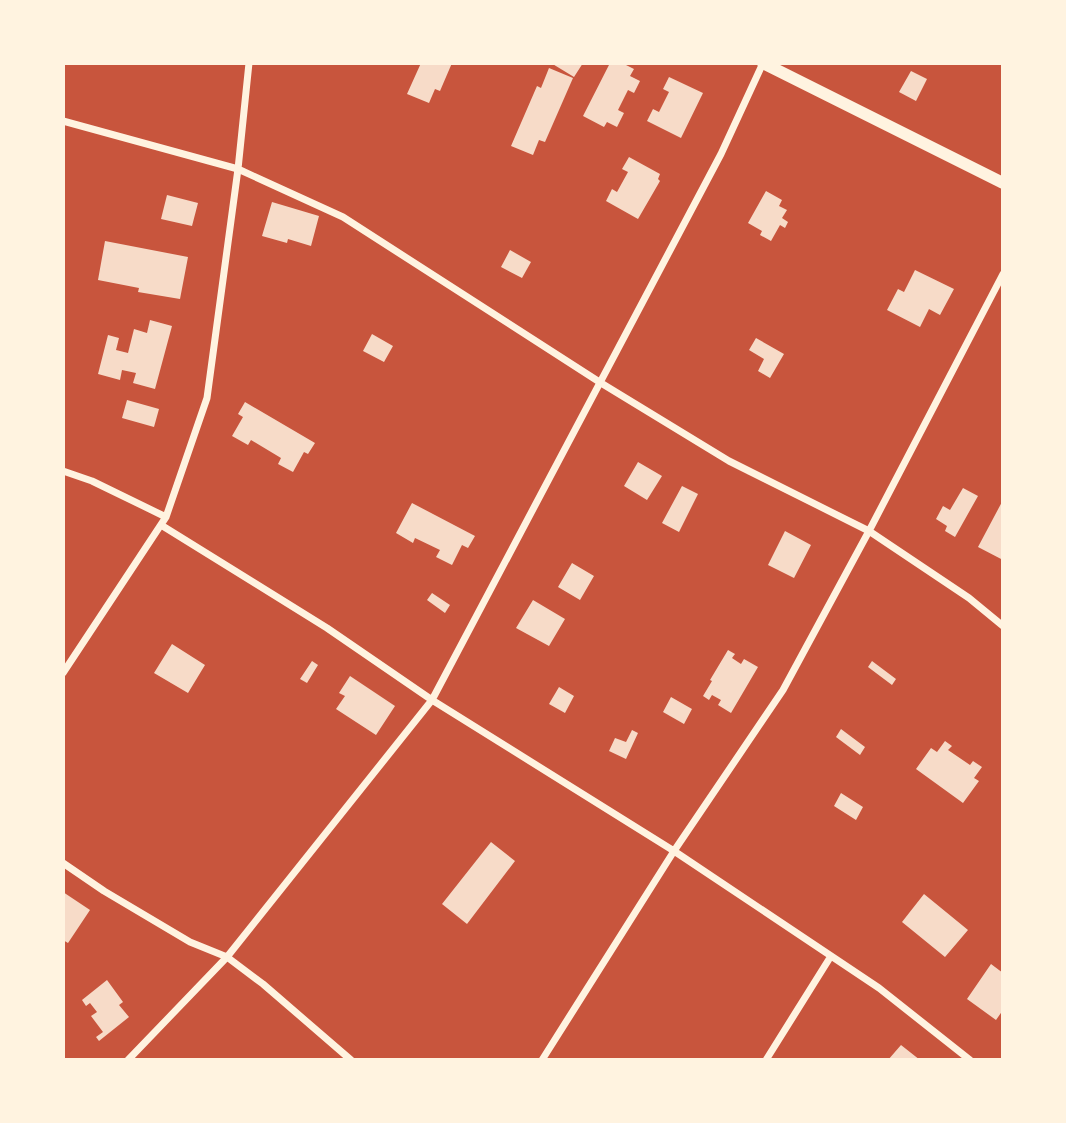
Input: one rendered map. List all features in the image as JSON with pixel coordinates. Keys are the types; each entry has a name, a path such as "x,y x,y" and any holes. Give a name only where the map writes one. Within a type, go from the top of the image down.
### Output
{"street":[{"path":"63,673 166,517 207,398 238,169 249,63"},
{"path":"128,1060 228,957 432,700 770,65 1003,183"},
{"path":"63,121 238,169 343,217 601,383 729,461 869,531 969,598 1003,626"},
{"path":"542,1060 674,851 783,690 1003,274"},
{"path":"63,471 92,481 166,517"},
{"path":"161,525 327,628 432,700 674,851 879,988 971,1060"},
{"path":"63,863 104,891 190,942 228,957 351,1060"},
{"path":"766,1060 831,956"}],"building":[{"path":"421,63 452,63 440,91 435,89 429,103 407,94"},
{"path":"551,63 583,63 574,77"},
{"path":"610,63 622,63 634,69 630,76 640,81 634,93 628,90 618,110 624,113 617,127 607,122 604,127 583,116"},
{"path":"549,68 573,78 545,142 539,140 533,155 511,146 537,86 541,88"},
{"path":"911,71 927,79 916,101 899,92"},
{"path":"669,77 703,93 681,138 647,121 653,109 659,112 669,92 663,89"},
{"path":"629,157 660,174 660,181 638,219 606,201 612,189 617,192 628,172 622,169"},
{"path":"766,191 782,200 779,206 787,210 782,218 788,222 785,228 780,225 771,241 760,235 762,231 748,223"},
{"path":"167,195 198,203 192,226 161,219"},
{"path":"272,202 319,216 311,246 288,239 287,243 262,236"},
{"path":"105,241 188,257 180,299 138,292 139,288 98,280"},
{"path":"510,250 531,262 522,278 501,267"},
{"path":"915,270 954,289 940,315 929,309 920,327 887,310 898,289 904,292"},
{"path":"150,320 172,326 155,389 133,383 136,373 122,370 120,380 98,374 108,335 119,338 116,350 128,353 134,329 147,333"},
{"path":"372,334 393,346 384,362 363,351"},
{"path":"756,338 784,354 770,378 758,371 764,359 749,350"},
{"path":"127,400 159,409 154,427 122,418"},
{"path":"245,402 315,443 308,454 304,452 293,472 278,464 281,458 251,440 248,445 232,436 243,417 238,414"},
{"path":"638,462 662,476 647,500 624,486"},
{"path":"682,486 698,494 679,532 662,523"},
{"path":"963,488 978,496 955,537 945,531 947,526 936,519 943,506 950,510"},
{"path":"1003,500 1003,560 978,547"},
{"path":"412,503 475,536 468,548 462,545 452,565 436,557 440,550 415,538 413,543 396,533"},
{"path":"785,531 811,545 794,578 768,565"},
{"path":"572,563 594,576 580,600 558,587"},
{"path":"432,593 450,605 445,613 427,600"},
{"path":"533,600 565,619 549,646 516,628"},
{"path":"172,644 205,665 188,693 154,673"},
{"path":"728,650 735,654 732,658 741,664 744,659 758,667 731,713 718,705 721,700 712,695 709,700 703,696"},
{"path":"312,661 318,665 307,683 300,679"},
{"path":"872,661 896,679 892,685 868,667"},
{"path":"350,676 395,706 376,735 336,709 345,696 339,693"},
{"path":"559,687 574,696 565,713 549,704"},
{"path":"671,697 692,709 684,724 663,712"},
{"path":"841,729 865,747 860,755 836,737"},
{"path":"632,730 638,733 626,759 609,751 615,738 626,742"},
{"path":"945,741 952,746 948,750 970,765 973,761 982,767 974,778 979,781 963,803 916,769 931,748 937,752"},
{"path":"841,793 863,807 856,820 834,806"},
{"path":"491,842 515,861 467,924 442,904"},
{"path":"63,892 90,910 68,943 63,940"},
{"path":"924,894 968,930 945,957 902,922"},
{"path":"991,964 1003,973 1003,1010 996,1020 967,999"},
{"path":"107,980 123,1002 119,1005 129,1017 99,1041 96,1037 103,1032 91,1016 97,1012 90,1003 86,1006 82,1000"},
{"path":"901,1045 920,1060 888,1060"}]}
